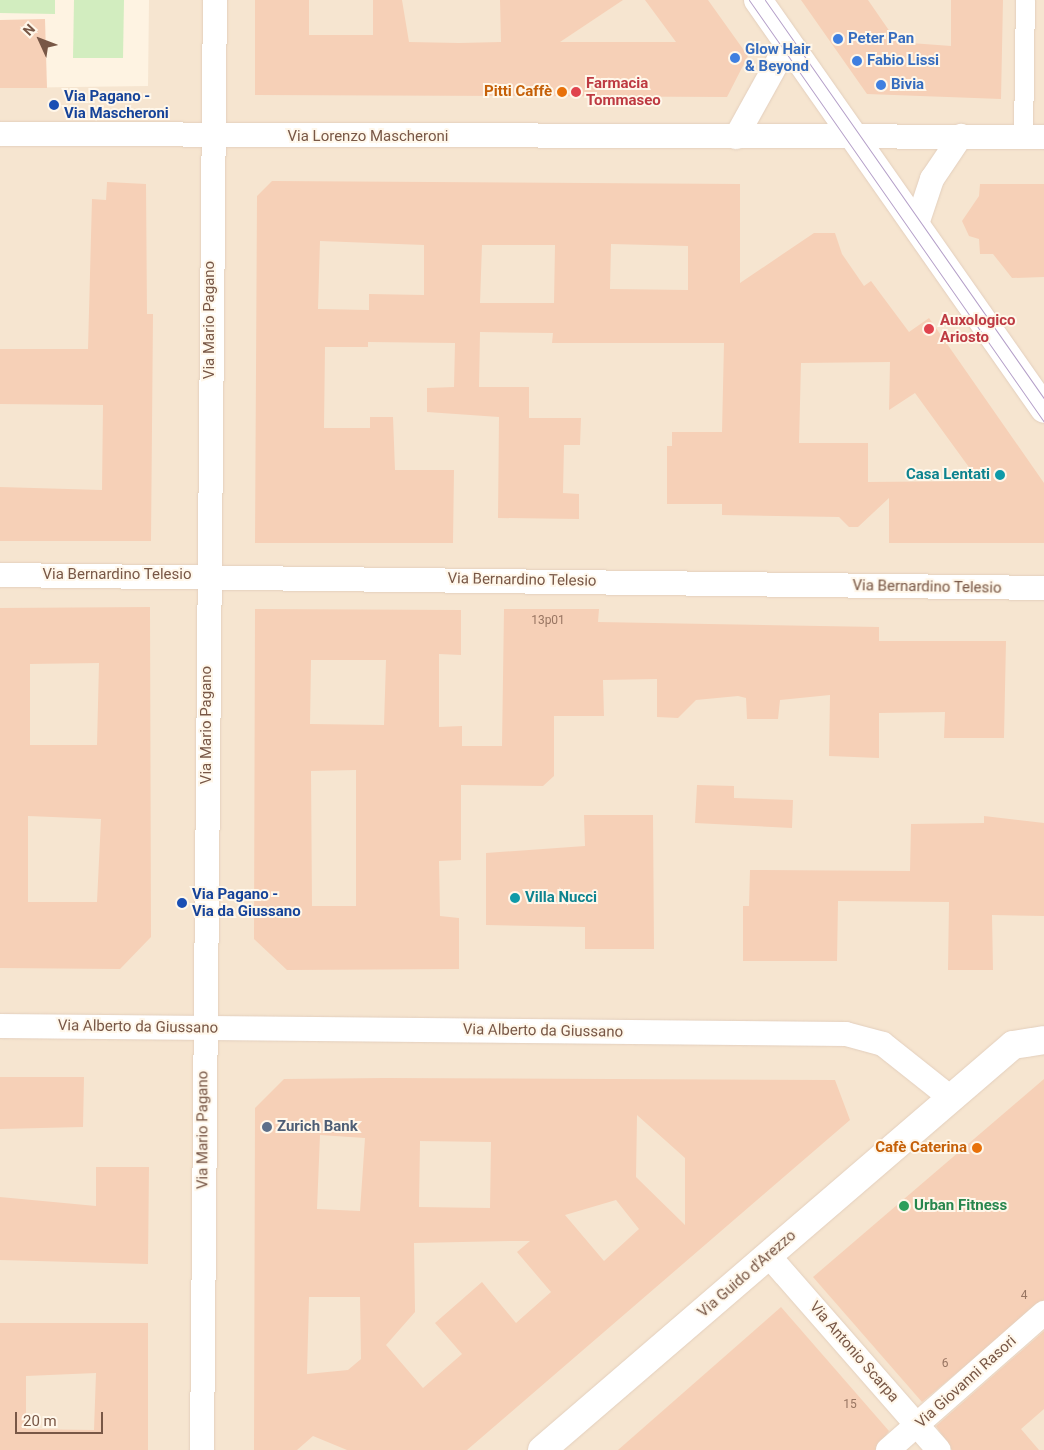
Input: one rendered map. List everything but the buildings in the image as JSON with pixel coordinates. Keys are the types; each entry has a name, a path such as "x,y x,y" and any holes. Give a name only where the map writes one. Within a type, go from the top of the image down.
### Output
{"main road":[{"path":"758,0 1044,409"},
{"path":"951,1098 1013,1045 1044,1040"},
{"name":"Via Guido d'Arezzo","path":"542,1450 951,1098"}],"street":[{"name":"Via Mario Pagano","path":"202,1450 214,0"},
{"path":"916,227 932,179 962,136 1033,137 1025,0"},
{"path":"736,138 788,43"},
{"name":"Via Lorenzo Mascheroni","path":"0,134 736,138 962,136"},
{"name":"Via Bernardino Telesio","path":"0,575 208,576 1044,588"},
{"name":"Via Alberto da Giussano","path":"0,1026 846,1034 883,1044 951,1098"},
{"name":"Via Antonio Scarpa","path":"768,1255 939,1450"},
{"name":"Via Giovanni Rasori","path":"888,1450 1044,1313"}],"shaded area":[{"path":"149,0 754,0 1044,413 1044,1039 1025,1038 540,1450 0,1450 0,88 148,86"},
{"path":"761,0 1044,0 1044,405"},
{"path":"1044,1042 1044,1450 546,1450 1013,1047"}],"green space":[{"path":"0,0 55,0 55,14 0,13"},
{"path":"74,0 124,0 123,58 73,58"}],"tram line":[{"path":"749,0 1044,422"},
{"path":"765,0 1044,398"}],"place":[{"name":"Peter Pan","path":"838,39"},
{"name":"Glow Hair & Beyond","path":"735,58"},
{"name":"Fabio Lissi","path":"857,61"},
{"name":"Bivia","path":"881,85"},
{"name":"Pitti Caffè","path":"562,92"},
{"name":"Farmacia Tommaseo","path":"576,92"},
{"name":"Via Pagano - Via Mascheroni","path":"54,105"},
{"name":"Auxologico Ariosto","path":"929,329"},
{"name":"Casa Lentati","path":"1000,475"},
{"name":"Villa Nucci","path":"515,898"},
{"name":"Via Pagano - Via da Giussano","path":"182,903"},
{"name":"Zurich Bank","path":"267,1127"},
{"name":"Cafè Caterina","path":"977,1148"},
{"name":"Urban Fitness","path":"904,1206"}]}
